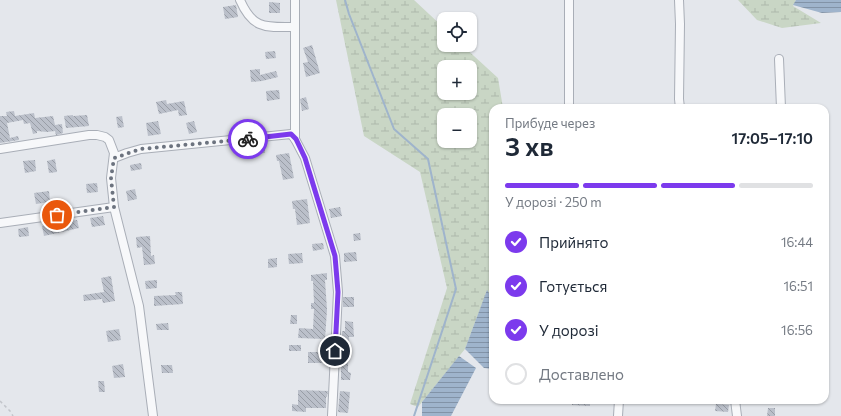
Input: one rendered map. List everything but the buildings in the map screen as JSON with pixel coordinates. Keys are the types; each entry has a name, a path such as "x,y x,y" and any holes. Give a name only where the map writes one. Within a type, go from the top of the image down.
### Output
{"street":[{"path":"240,0 245,12 256,22 267,27 295,26"},
{"path":"295,0 296,139"},
{"path":"569,0 569,104"},
{"path":"679,0 680,104"},
{"path":"779,59 781,104"},
{"path":"114,158 141,149 291,134 296,139 305,158 335,256 338,292 332,416"},
{"path":"0,149 97,135 105,137 109,140 114,153 111,178 114,207 139,306 153,416"},
{"path":"0,223 114,207"},
{"path":"618,404 618,416"},
{"path":"736,404 737,416"}],"path":[{"path":"0,401 10,410 13,416"}],"green space":[{"path":"336,0 414,0 437,21 437,52 470,52 498,78 502,104 489,104 489,294 487,291 465,349 418,407 410,404 447,288 420,172 364,136"},
{"path":"738,0 796,0 793,6 821,23 782,28 757,20"}],"water":[{"path":"796,0 841,0 841,12 822,13 793,5"},
{"path":"487,290 489,293 489,369 484,368 465,349"},
{"path":"459,356 476,368 451,416 422,416 422,402"}],"waterway":[{"path":"345,0 349,14 394,129 428,159 456,289 414,416"}],"way so far":[{"path":"57,215 114,207 111,178 114,158 141,149 248,139"}],"route":[{"path":"248,139 291,134 301,148 324,217 335,256 338,292 335,351"}]}
